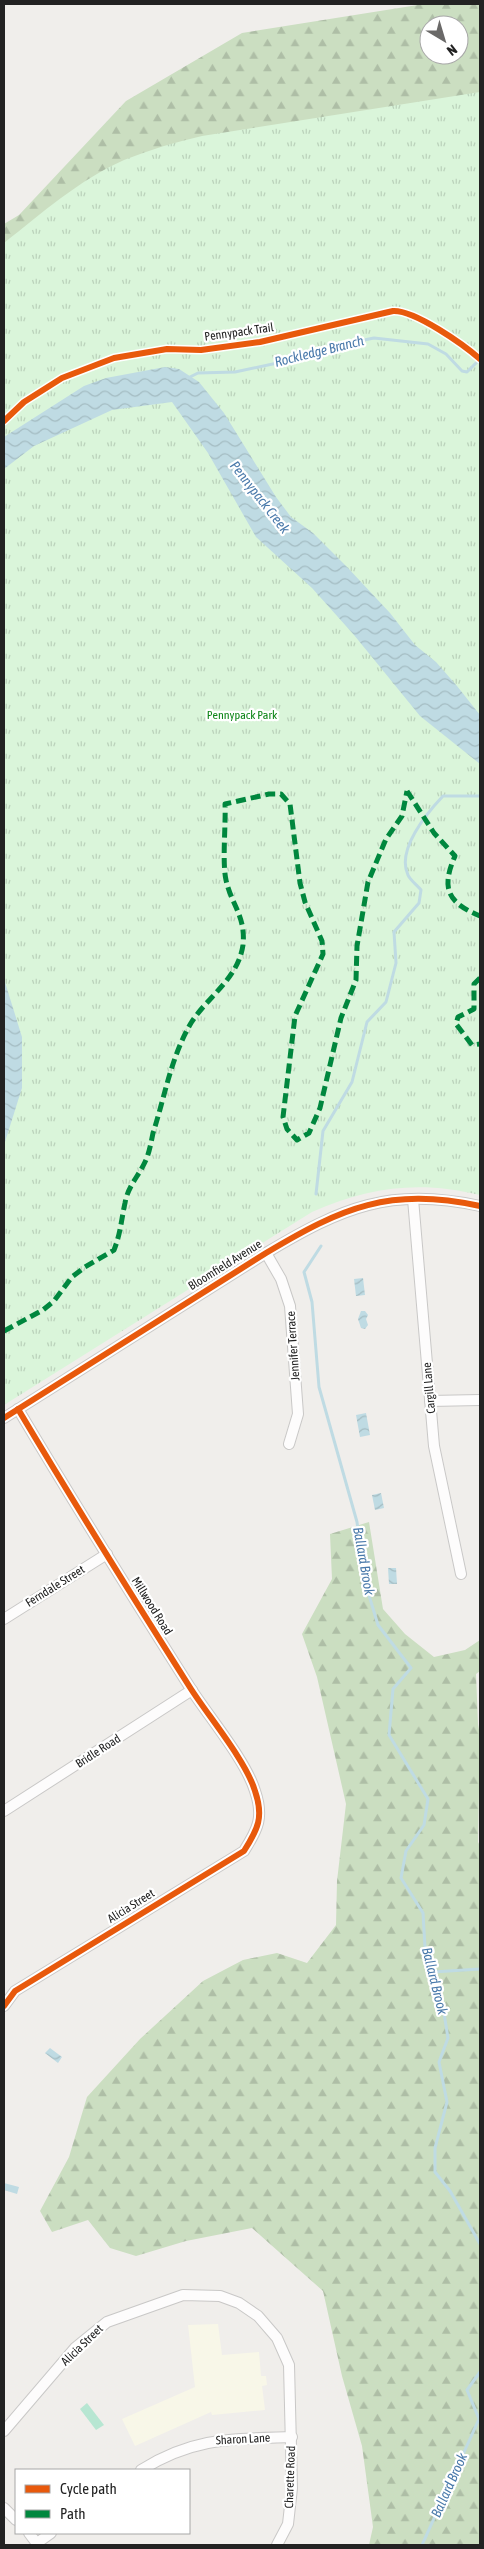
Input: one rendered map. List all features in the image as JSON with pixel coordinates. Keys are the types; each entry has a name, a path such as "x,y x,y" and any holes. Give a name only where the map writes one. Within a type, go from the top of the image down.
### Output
{"street":[{"name":"Bloomfield Avenue","path":"4,1418 266,1253 303,1231 342,1212 370,1203 413,1199 457,1201 480,1206"},
{"name":"Cargill Lane","path":"413,1199 434,1446 461,1574"},
{"name":"Jennifer Terrace","path":"266,1253 281,1279 290,1306 298,1414 289,1444"},
{"path":"430,1401 480,1400"},
{"name":"Millwood Road","path":"18,1409 192,1690 245,1770 255,1789 260,1817"},
{"name":"Ferndale Street","path":"4,1619 107,1554"},
{"name":"Bridle Road","path":"4,1811 192,1690"},
{"name":"Alicia Street","path":"4,2006 15,1991 244,1850 254,1834 260,1817"},
{"path":"4,1989 15,1991"},
{"name":"Alicia Street","path":"4,2431 76,2348 106,2322 183,2295 220,2296 239,2303 258,2316 277,2338 289,2365 292,2437"},
{"name":"Sharon Lane","path":"143,2469 157,2460 185,2448 219,2439 292,2437"},
{"name":"Charette Road","path":"277,2545 288,2524 292,2488 292,2437"},
{"path":"4,2508 15,2519"},
{"path":"37,2544 50,2534"}],"shaded area":[{"path":"218,2324 222,2355 259,2352 261,2376 266,2376 267,2385 262,2386 265,2410 212,2415 211,2412 135,2446 122,2419 195,2387 188,2325"}],"green space":[{"path":"424,4 480,4 480,351 4,415 4,224 19,215 126,101 242,33"},
{"name":"Pennypack Park","path":"480,92 480,1195 436,1188 394,1188 333,1203 312,1212 4,1405 4,243 61,198 92,177 124,160 162,146 202,136"},
{"path":"369,1522 383,1609 405,1634 434,1657 465,1650 480,1640 480,1671 476,1674 480,1735 478,1842 480,1846 480,2545 369,2545 373,2527 362,2446 342,2376 323,2291 252,2228 186,2241 136,2256 110,2248 88,2220 52,2232 40,2211 69,2157 87,2097 140,2039 203,1981 243,1960 277,1953 307,1963 336,1925 337,1881 346,1804 317,1677 302,1634 332,1579 330,1534"},
{"path":"87,2403 104,2425 96,2430 80,2409"}],"water":[{"name":"Pennypack Creek","path":"165,367 179,369 199,382 224,413 276,497 291,517 313,533 348,568 390,613 415,645 436,662 457,686 480,715 480,764 420,716 354,635 312,588 256,537 208,453 172,402 112,410 34,446 4,469 4,437 84,386 106,378"},
{"path":"4,979 22,1037 22,1088 4,1145"},
{"path":"363,1278 365,1295 356,1296 354,1279"},
{"path":"361,1311 365,1311 368,1315 366,1319 368,1325 365,1329 361,1328 358,1319"},
{"path":"366,1413 370,1435 360,1437 356,1415"},
{"path":"381,1493 384,1508 375,1510 372,1495"},
{"path":"388,1568 396,1568 397,1584 389,1584"},
{"path":"50,2048 62,2057 58,2063 45,2053"},
{"path":"4,2183 19,2187 17,2194 4,2190"}],"waterway":[{"name":"Rockledge Branch","path":"188,378 198,373 235,372 296,359 349,343 374,338 428,344 446,354 462,371 467,372 480,359"},
{"name":"Ballard Brook","path":"316,1194 323,1131 352,1082 367,1022 386,1002 396,963 394,932 419,903 421,890 409,877 405,865 406,854 410,844 415,832 443,796 480,796"},
{"name":"Ballard Brook","path":"321,1246 304,1272 312,1302 319,1387 357,1522 364,1579 378,1625 411,1668 393,1689 389,1735 428,1799 424,1825 406,1851 401,1878 423,1913 425,1947 442,2001 448,2038 439,2062 447,2102 435,2148 435,2172 450,2191 480,2244"},
{"path":"433,1972 480,1969"},
{"name":"Ballard Brook","path":"422,2545 479,2419 467,2390 480,2372"}],"marked path":[{"path":"407,791 434,833 455,856 448,878 450,894 461,906 480,916"},
{"path":"4,1331 43,1310 54,1301 72,1277 114,1250 120,1232 126,1197 148,1156 178,1049 191,1023 229,978 240,957 243,945 242,926 228,888 225,872 225,804 269,794 281,794 290,804 300,883 305,902 322,941 323,954 295,1016 283,1117 287,1129 297,1140 309,1133 320,1108 341,1018 356,980 357,946 368,882 386,839 402,816 407,791"},
{"path":"480,978 474,984 474,1009 458,1017 456,1024 472,1045 480,1044"}],"cycle path":[{"name":"Pennypack Trail","path":"4,421 24,402 62,378 114,358 167,349 201,350 260,342 393,311 402,312 426,322 463,345 480,359"},
{"path":"4,1418 266,1253 319,1224 368,1205 393,1200 419,1199 480,1206"},
{"path":"4,2006 15,1991 244,1851 253,1836 259,1816 258,1800 244,1766 191,1689 18,1409"}]}
